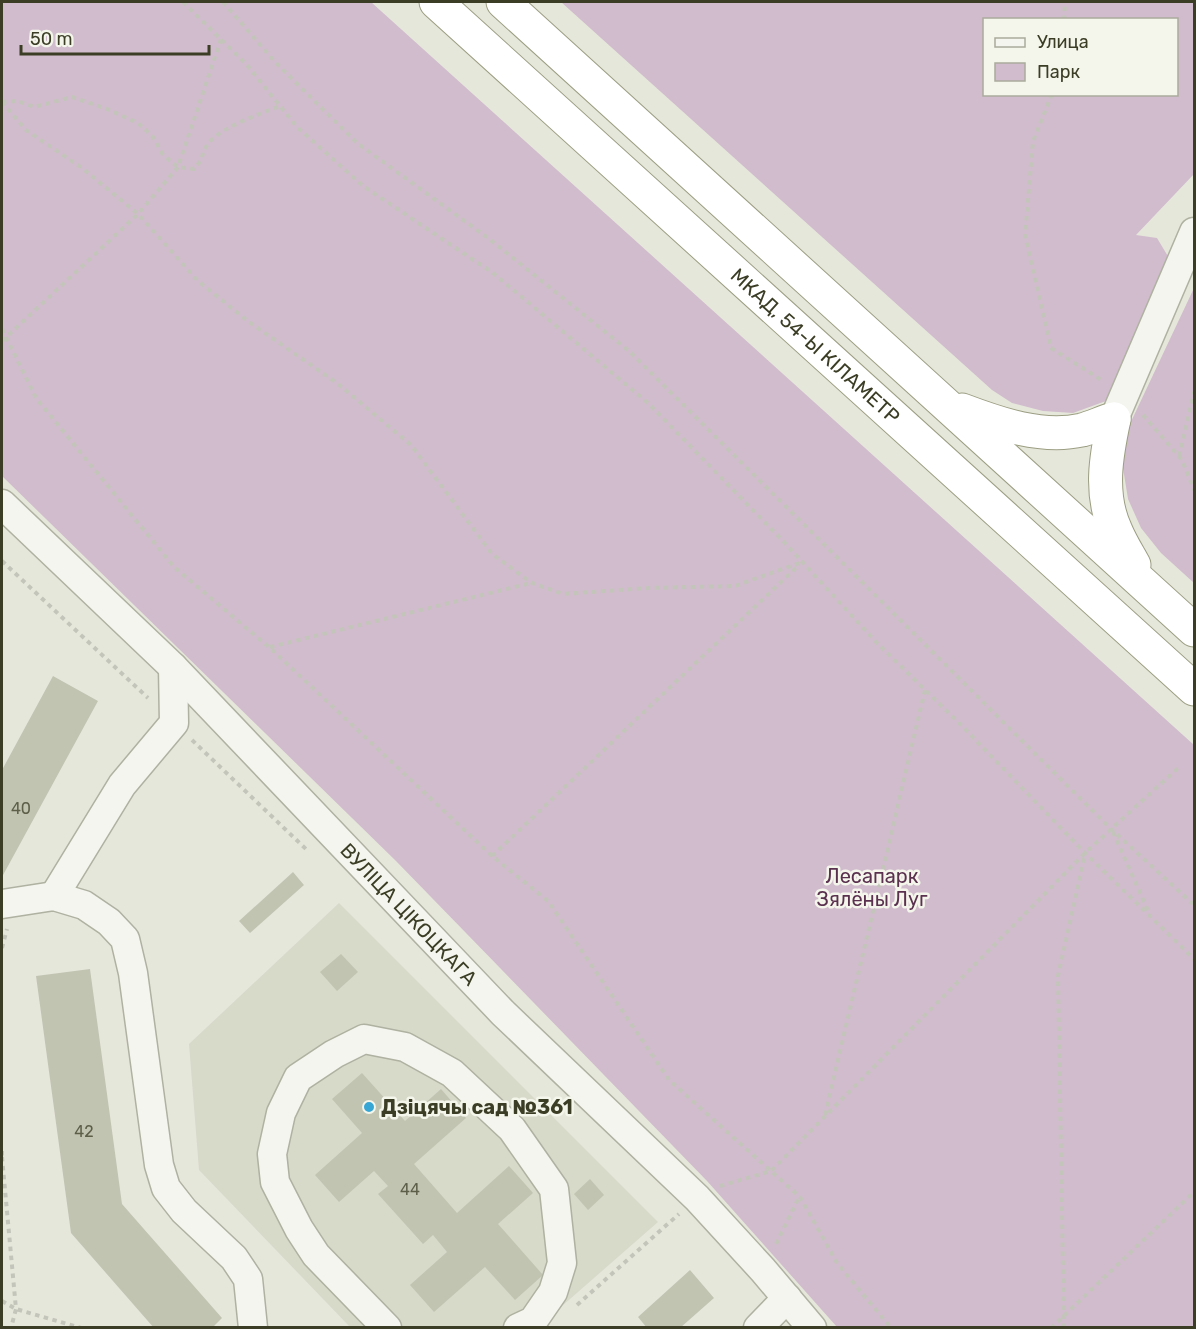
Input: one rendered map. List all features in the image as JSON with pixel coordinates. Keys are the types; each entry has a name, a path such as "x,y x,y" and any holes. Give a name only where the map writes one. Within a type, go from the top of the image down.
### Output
{"highway":[{"name":"МКАД, 54-Ы КІЛАМЕТР","path":"436,2 1194,689"},
{"path":"503,2 1194,630"},
{"path":"948,405 998,423 1049,433 1081,430 1119,407"},
{"path":"1119,407 1105,462 1106,500 1114,529 1145,585"}],"street":[{"path":"1119,407 1194,232"},
{"name":"ВУЛІЦА ЦІКОЦКАГА","path":"2,504 173,667 503,1013 697,1198 812,1328"},
{"path":"54,896 122,785 174,723 173,667"},
{"path":"2,904 54,896 84,906 109,922 125,939 133,973 159,1165 166,1188 184,1211 234,1258 248,1279 254,1328"},
{"path":"387,1328 316,1255 275,1182 272,1154 280,1113 298,1078 334,1054 364,1039 405,1047 452,1073 512,1129 554,1189 562,1263 553,1292 533,1321 518,1328"},
{"path":"758,1328 787,1298"}],"path":[{"path":"183,2 247,65 297,128 363,186 493,273 648,403 876,642 1085,853 1194,959"},
{"path":"224,2 275,62 357,143 488,238 629,351 1112,829 1194,905"},
{"path":"1064,18 1065,2"},
{"path":"4,339 138,213 178,167 221,39"},
{"path":"2,102 17,101 34,107 72,96 138,123 153,137 164,155 178,167 194,169 202,161 207,144 218,135 280,106"},
{"path":"1051,96 1033,141 1025,236 1051,348 1179,456 1194,490"},
{"path":"2,102 27,130 82,168 138,213 198,281 249,322 337,383 411,446 492,554 532,583 563,594 648,588 735,586 802,562"},
{"path":"2,329 4,339 36,398 174,567 270,648 492,855 548,901 669,1080 800,1197 837,1263 891,1328"},
{"path":"1179,456 1194,392"},
{"path":"2,561 174,723"},
{"path":"492,855 802,562"},
{"path":"270,648 532,583"},
{"path":"824,1117 925,690"},
{"path":"717,1187 771,1171 1085,853 1178,768"},
{"path":"1112,829 1151,917"},
{"path":"1065,1328 1058,976 1085,853"},
{"path":"2,1151 16,1309 11,1328"},
{"path":"1051,1328 1194,1192"},
{"path":"781,1234 800,1197"},
{"path":"569,1312 681,1212"},
{"path":"2,1301 16,1309 81,1328"}],"shaded area":[{"name":"Дзіцячы сад №361","path":"339,903 658,1222 538,1327 350,1327 199,1170 189,1044"}],"green space":[{"name":"Лесапарк Зялёны Луг","path":"2,2 371,2 1194,745 1194,1327 837,1327 707,1181 396,861 2,476"},
{"path":"561,2 1194,2 1194,174 1136,235 1157,238 1169,258 1106,401 1073,413 1043,411 1012,403 992,390"},
{"path":"1194,288 1194,583 1161,553 1141,528 1128,499 1122,462 1128,428"}],"building":[{"path":"53,676 98,701 2,877 2,770"},
{"path":"293,872 304,885 250,933 239,921"},
{"path":"341,954 358,972 337,991 320,972"},
{"path":"90,969 122,1204 222,1318 212,1328 154,1328 71,1233 36,976"},
{"path":"362,1073 405,1121 441,1089 466,1118 414,1164 457,1213 509,1166 533,1193 498,1224 543,1275 515,1300 485,1267 434,1312 410,1285 447,1252 433,1235 423,1244 378,1194 388,1186 374,1171 339,1202 315,1175 362,1133 332,1099"},
{"path":"590,1179 604,1195 588,1210 574,1194"},
{"path":"690,1270 714,1298 680,1328 647,1328 638,1317"}],"place":[{"name":"Дзіцячы сад №361","path":"369,1107"}]}
